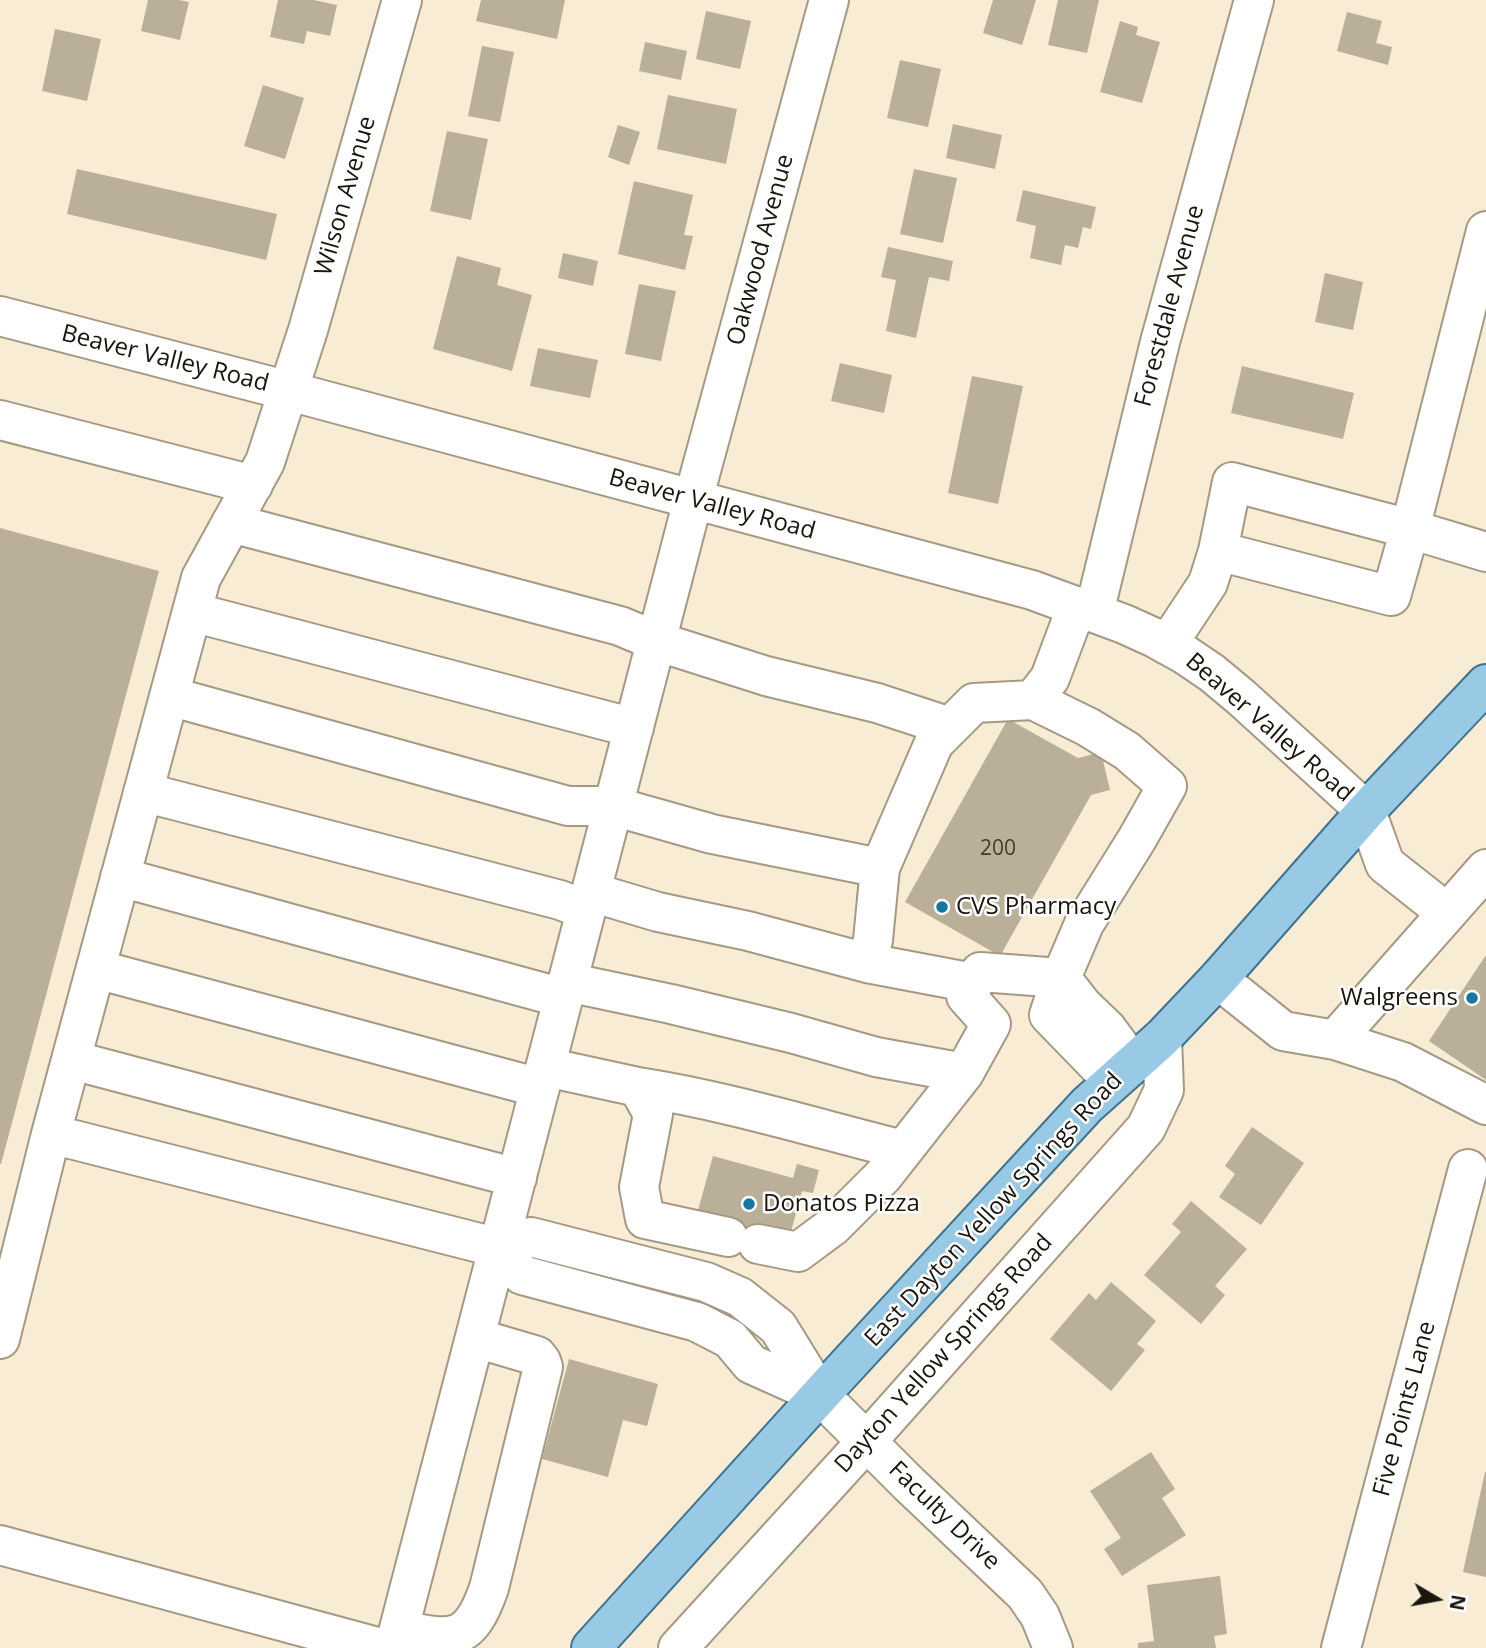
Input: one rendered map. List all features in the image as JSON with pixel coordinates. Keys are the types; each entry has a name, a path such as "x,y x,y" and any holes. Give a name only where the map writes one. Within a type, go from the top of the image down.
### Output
{"main road":[{"name":"East Dayton Yellow Springs Road","path":"591,1648 1087,1105 1162,1038 1218,979 1366,811 1483,693"}],"street":[{"name":"Wilson Avenue","path":"0,1339 51,1134 201,578 264,462 289,391 402,0"},
{"name":"Oakwood Avenue","path":"392,1642 476,1338 693,500 829,0"},
{"name":"Forestdale Avenue","path":"1033,700 1050,678 1085,610 1254,0"},
{"path":"1218,551 1391,596 1486,231"},
{"path":"1422,478 1450,456 1486,315"},
{"name":"Beaver Valley Road","path":"0,316 1032,590 1124,624 1167,645 1212,673 1366,811"},
{"path":"0,420 253,485"},
{"path":"1167,645 1208,583 1218,551 1232,482 1486,552"},
{"path":"231,523 620,626 656,641 766,676 877,703 950,727"},
{"path":"192,612 634,728"},
{"path":"169,696 568,806 613,806 712,834 880,868"},
{"path":"867,963 873,940 880,868 934,743 974,704 1033,700 1088,727 1128,751 1167,786 1138,839 1084,923 1049,1015 1123,1073"},
{"path":"143,792 560,900 589,901 658,912 748,931 867,963 976,978 1061,978"},
{"path":"1366,811 1385,864 1447,913"},
{"path":"1335,1040 1486,869"},
{"path":"120,877 565,990 670,1004 876,1057 964,1073"},
{"path":"96,969 543,1078 680,1093 903,1150"},
{"path":"638,1087 653,1114 639,1187 645,1219 798,1252 833,1226 883,1176 964,1073 991,1024 966,996 976,978"},
{"path":"1218,979 1283,1031 1335,1040 1403,1062 1486,1105"},
{"name":"Dayton Yellow Springs Road","path":"678,1648 1146,1128 1164,1090 1162,1038"},
{"path":"72,1060 517,1178"},
{"path":"1403,1062 1486,1133"},
{"path":"51,1134 499,1248"},
{"name":"Five Points Lane","path":"1341,1648 1468,1169"},
{"name":"Faculty Drive","path":"499,1248 531,1237 706,1282 740,1297 778,1327 820,1395 1025,1594 1040,1616 1053,1648"},
{"path":"0,1545 392,1642 454,1636 467,1628 482,1609 489,1588 543,1367 537,1356 476,1338"}],"building":[{"path":"148,0 189,2 180,40 141,31"},
{"path":"278,0 314,0 337,5 330,36 307,31 304,44 270,37"},
{"path":"481,0 565,0 557,39 476,21"},
{"path":"993,0 1036,0 1022,45 983,33"},
{"path":"1058,0 1099,0 1087,53 1048,45"},
{"path":"706,11 751,21 740,69 696,59"},
{"path":"1347,12 1382,21 1376,43 1392,47 1388,65 1337,51"},
{"path":"1120,21 1138,27 1136,35 1160,42 1142,103 1100,92"},
{"path":"55,29 101,39 87,101 42,91"},
{"path":"645,42 687,51 681,80 639,71"},
{"path":"482,46 514,52 500,122 468,116"},
{"path":"900,60 941,69 928,127 887,118"},
{"path":"263,85 304,98 285,159 244,146"},
{"path":"668,95 737,109 726,164 657,149"},
{"path":"953,124 1002,135 995,169 946,158"},
{"path":"618,125 640,132 629,165 608,157"},
{"path":"447,131 488,139 471,220 430,211"},
{"path":"77,169 277,214 266,260 67,214"},
{"path":"914,169 957,178 943,243 900,234"},
{"path":"634,181 693,195 684,235 693,236 685,270 618,254"},
{"path":"1023,190 1096,207 1091,229 1083,227 1078,248 1065,245 1061,265 1030,258 1036,226 1016,221"},
{"path":"888,247 953,261 949,281 929,277 916,338 886,331 896,280 881,277"},
{"path":"563,253 598,261 593,286 558,278"},
{"path":"457,256 501,268 497,285 532,295 512,371 433,349"},
{"path":"1325,273 1363,282 1353,330 1315,322"},
{"path":"639,284 676,291 661,361 625,354"},
{"path":"538,348 598,360 590,398 530,386"},
{"path":"840,363 892,375 884,413 831,401"},
{"path":"1242,366 1354,393 1343,439 1231,413"},
{"path":"972,376 1023,386 998,504 948,493"},
{"path":"0,528 159,571 1,1164 0,1164"},
{"name":"CVS Pharmacy","path":"1008,719 1078,758 1101,752 1110,790 1091,795 1000,956 905,902"},
{"name":"Walgreens","path":"1486,955 1486,1080 1429,1041"},
{"path":"1252,1127 1304,1163 1261,1225 1219,1197 1235,1174 1225,1166"},
{"name":"Donatos Pizza","path":"713,1156 793,1178 797,1164 819,1170 813,1193 802,1191 789,1239 697,1214"},
{"path":"1191,1201 1247,1249 1215,1286 1225,1295 1201,1324 1144,1275 1181,1232 1172,1224"},
{"path":"1111,1282 1156,1321 1137,1344 1145,1350 1111,1391 1050,1339 1089,1293 1096,1300"},
{"path":"569,1359 658,1384 647,1426 623,1420 608,1477 542,1459"},
{"path":"1151,1452 1175,1489 1162,1498 1186,1535 1122,1576 1104,1549 1121,1538 1090,1491"},
{"path":"1486,1472 1486,1577 1463,1572"},
{"path":"1220,1576 1227,1634 1214,1636 1216,1648 1138,1648 1138,1643 1154,1641 1147,1585"}],"place":[{"name":"CVS Pharmacy","path":"942,907"},
{"name":"Walgreens","path":"1472,998"},
{"name":"Donatos Pizza","path":"749,1204"}]}
